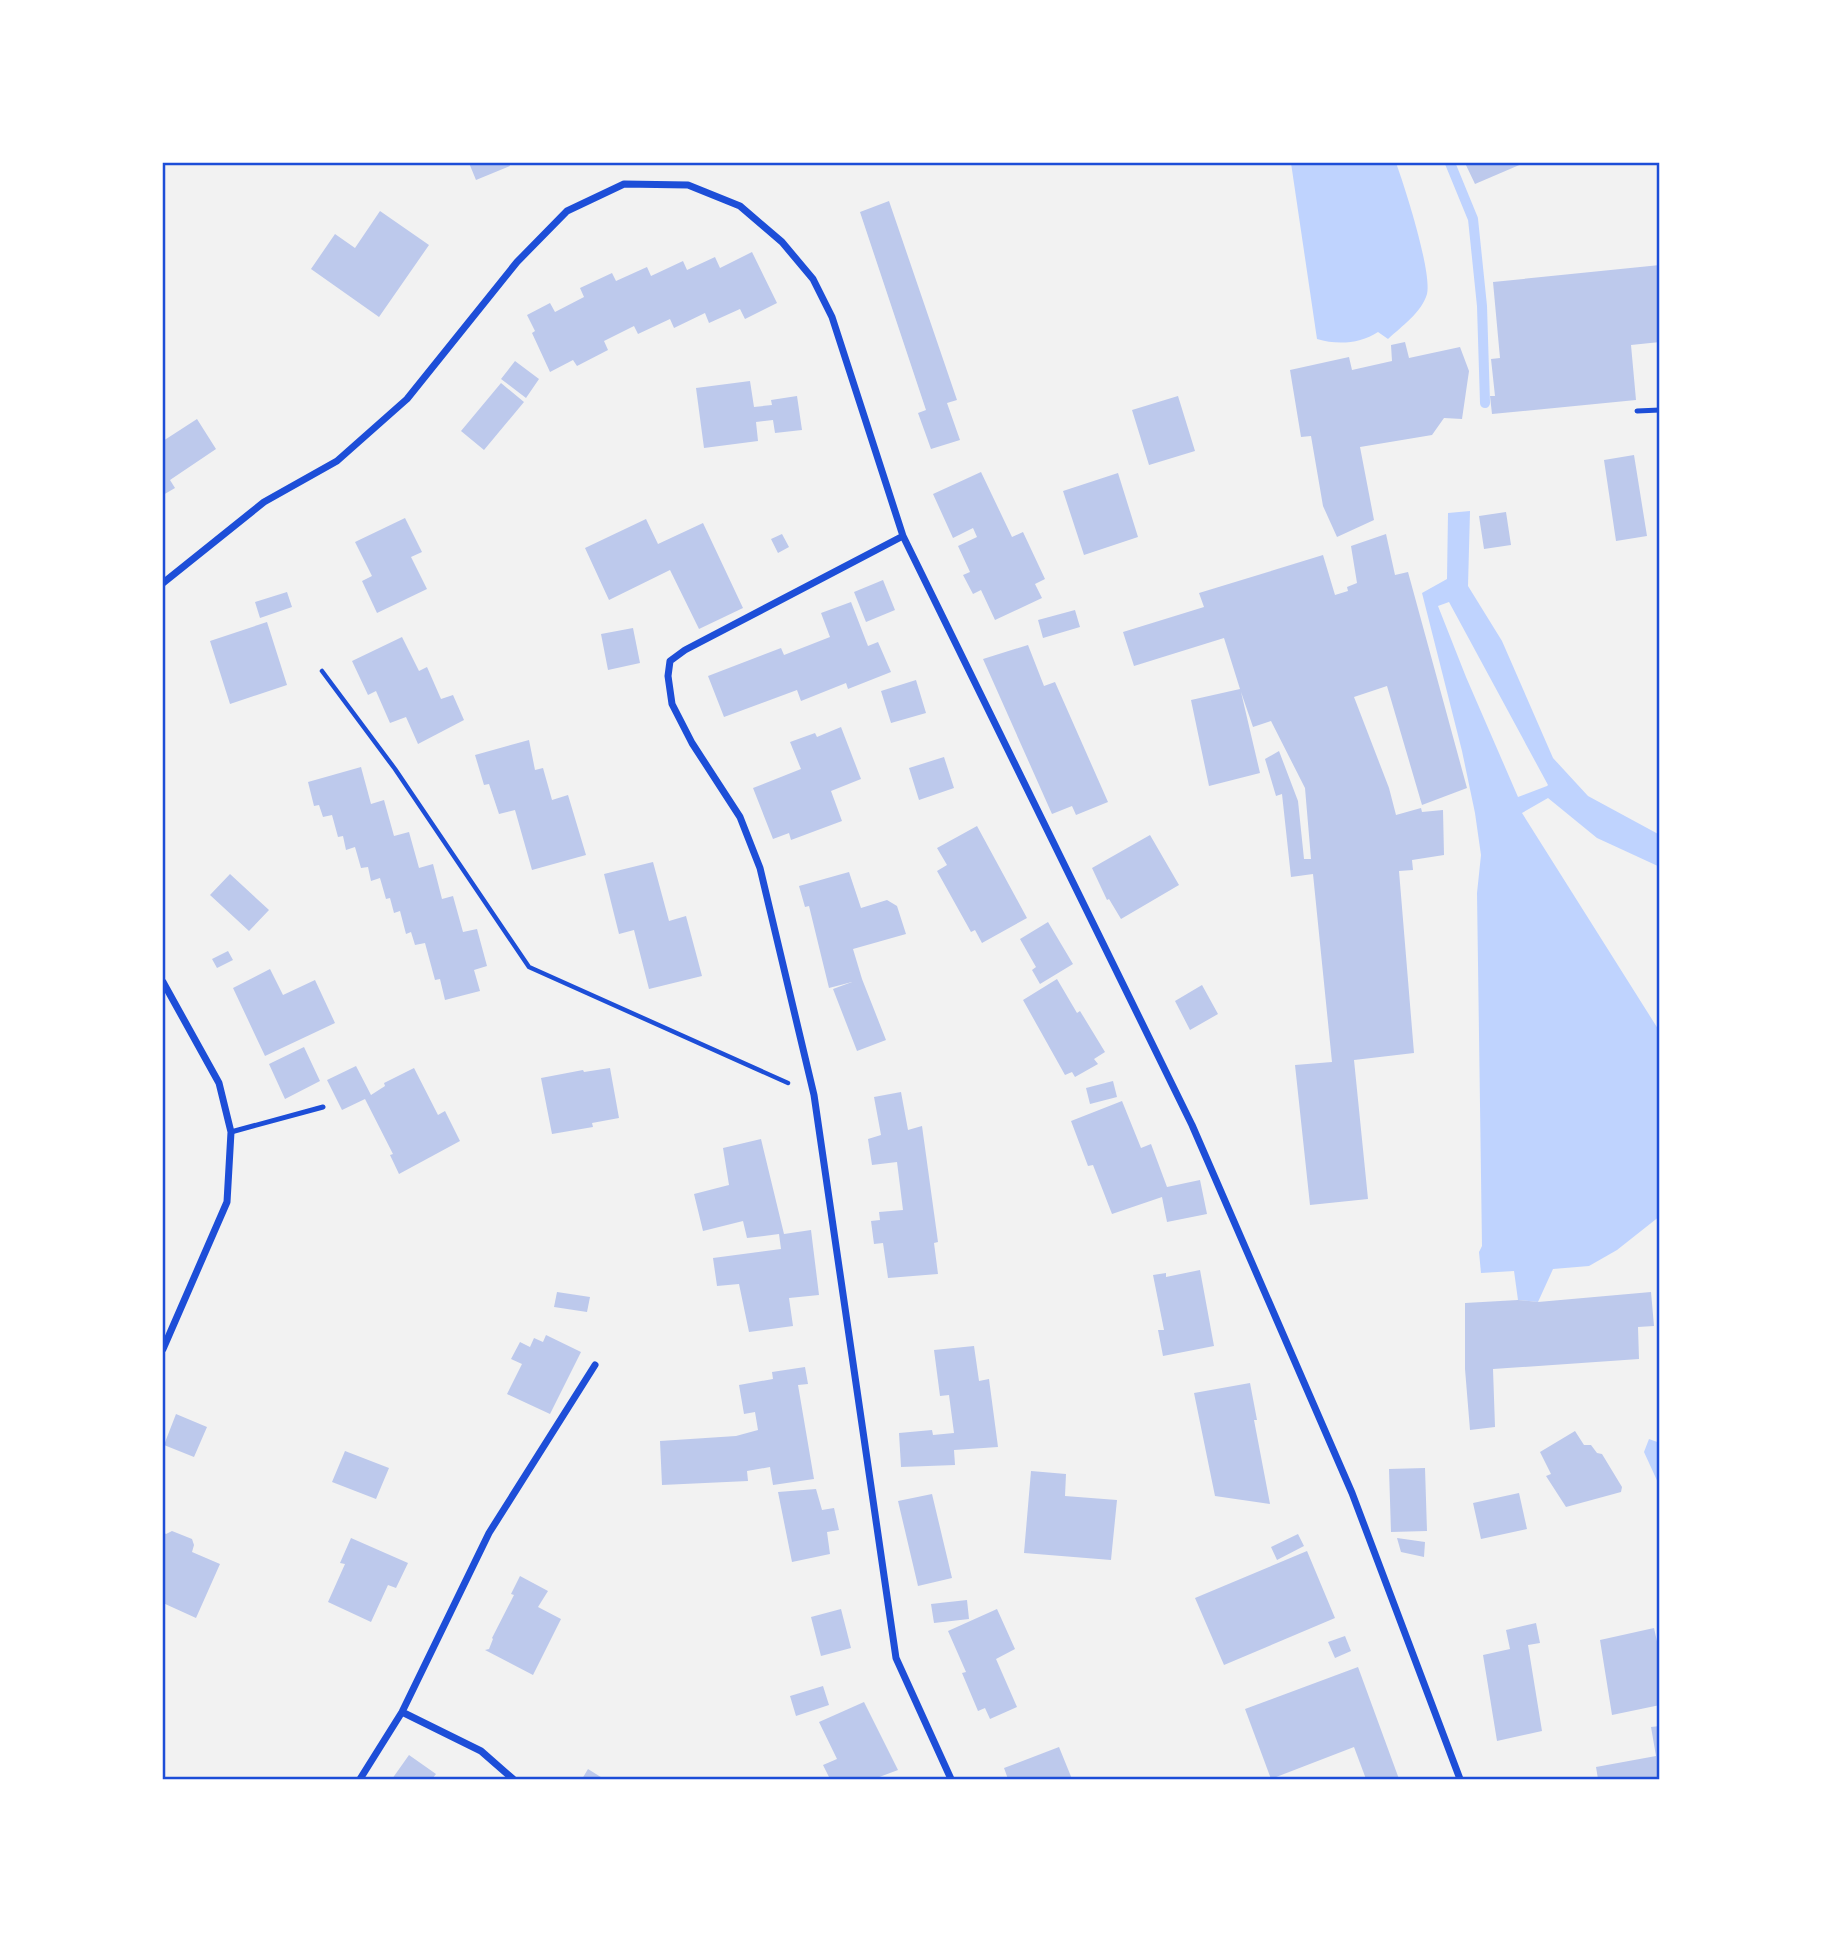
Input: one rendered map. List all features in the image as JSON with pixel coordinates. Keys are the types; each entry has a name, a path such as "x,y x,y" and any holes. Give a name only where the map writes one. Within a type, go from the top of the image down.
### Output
{"street":[{"path":"163,583 264,502 337,461 407,399 517,262 567,211 624,184 688,185 740,205 782,242 813,279 832,317 903,536 1192,1125 1352,1493 1460,1779"},
{"path":"903,536 685,650 670,661 668,676 672,704 692,743 740,817 760,868 814,1095 895,1658 951,1779"},
{"path":"163,982 219,1083 231,1132 227,1202 163,1349"},
{"path":"360,1779 402,1712 489,1534 595,1365"},
{"path":"402,1712 481,1751 513,1779"}],"lane":[{"path":"1637,411 1660,410"},
{"path":"231,1132 323,1107"}],"path":[{"path":"322,671 395,769 529,967 814,1095"}],"water":[{"path":"1291,163 1396,163 1422,249 1427,294 1416,313 1388,339 1378,332 1364,339 1348,342 1317,339"},
{"path":"1470,511 1468,586 1502,641 1553,758 1588,796 1660,835 1660,867 1597,838 1548,798 1522,813 1660,1032 1660,1216 1617,1250 1589,1266 1553,1269 1538,1302 1518,1300 1514,1271 1481,1273 1477,893 1481,855 1462,751 1422,593 1447,579 1448,513","holes":["1449,602 1548,785 1518,797 1438,606"]},
{"path":"1649,1439 1660,1443 1660,1487 1644,1452"}],"building":[{"path":"469,163 509,163 510,166 476,180"},
{"path":"1465,163 1524,163 1475,184"},
{"path":"889,201 957,400 947,403 960,440 931,449 918,413 926,410 860,212"},
{"path":"380,211 429,245 379,317 311,269 335,234 355,248"},
{"path":"752,252 777,303 745,319 740,309 709,323 705,313 674,328 670,319 638,334 634,326 604,341 608,350 577,366 573,360 550,372 527,315 550,303 555,312 584,297 580,288 612,273 616,281 647,267 651,276 683,261 687,270 715,257 720,268"},
{"path":"1660,265 1660,342 1631,345 1636,400 1492,414 1490,396 1495,396 1491,359 1500,358 1493,282"},
{"path":"1405,342 1409,358 1460,347 1469,371 1462,419 1444,418 1432,435 1360,447 1374,520 1337,537 1323,506 1311,436 1301,437 1290,370 1349,357 1352,370 1392,361 1391,345"},
{"path":"515,361 539,379 526,398 501,379"},
{"path":"750,381 754,407 772,405 771,400 797,396 802,430 775,433 773,420 756,422 758,441 704,448 696,388"},
{"path":"501,383 524,402 484,450 461,431"},
{"path":"1178,396 1195,451 1149,465 1132,410"},
{"path":"197,419 216,449 170,480 175,488 163,495 163,441"},
{"path":"1634,455 1647,536 1616,541 1604,460"},
{"path":"981,472 1012,537 1023,532 1045,579 1035,584 1042,598 995,620 981,590 973,594 963,575 970,572 958,546 977,537 973,528 953,538 933,494"},
{"path":"1118,473 1138,537 1084,555 1063,491"},
{"path":"1506,512 1511,545 1484,549 1479,516"},
{"path":"405,518 422,552 411,557 427,589 377,613 362,581 372,576 355,542"},
{"path":"646,519 658,544 703,523 743,608 699,629 670,570 609,600 585,548"},
{"path":"782,534 789,547 778,553 771,539"},
{"path":"1386,534 1395,575 1408,572 1467,788 1422,805 1387,686 1354,697 1389,788 1396,815 1421,808 1422,812 1443,810 1444,855 1412,860 1413,870 1399,871 1414,1053 1354,1060 1368,1199 1310,1205 1295,1065 1332,1062 1313,874 1291,877 1282,794 1276,796 1265,759 1279,751 1298,801 1304,859 1311,859 1305,788 1271,721 1253,727 1241,692 1260,773 1209,786 1191,700 1240,689 1224,638 1134,666 1123,632 1204,607 1199,593 1323,555 1335,595 1348,591 1347,587 1357,583 1351,546"},
{"path":"883,580 895,610 866,622 854,592"},
{"path":"287,592 292,607 260,618 255,602"},
{"path":"851,602 868,646 878,642 891,672 848,689 846,683 801,701 797,690 724,717 708,676 781,648 784,655 830,637 821,613"},
{"path":"1075,610 1080,627 1043,638 1038,620"},
{"path":"267,622 287,685 230,704 210,641"},
{"path":"633,628 640,663 608,670 601,634"},
{"path":"402,637 419,671 427,667 441,699 453,695 464,720 418,744 406,717 390,723 376,691 368,695 352,661"},
{"path":"1028,645 1044,686 1055,682 1108,802 1076,815 1072,806 1052,814 983,659"},
{"path":"916,680 926,713 891,723 881,691"},
{"path":"841,727 861,779 831,791 842,821 791,840 789,833 773,839 753,788 801,769 790,742 815,733 817,737"},
{"path":"529,740 535,770 543,768 552,800 568,795 586,855 532,870 515,810 499,814 489,784 484,785 475,755"},
{"path":"944,757 954,788 919,800 909,768"},
{"path":"361,767 371,804 384,800 394,836 409,832 419,868 433,864 442,899 453,896 463,932 477,929 487,966 474,970 480,991 445,1000 440,979 435,980 425,943 415,945 411,932 406,934 400,911 394,913 390,898 386,899 380,878 371,881 368,867 361,868 355,847 346,850 343,836 338,837 332,815 323,817 319,805 314,806 308,782"},
{"path":"977,826 1027,918 982,943 975,930 971,932 937,871 947,865 937,848"},
{"path":"1150,835 1179,885 1121,919 1109,899 1107,900 1092,868"},
{"path":"653,862 669,921 686,916 702,976 649,989 634,930 619,934 604,874"},
{"path":"849,872 861,908 887,900 897,906 906,934 853,949 886,1040 857,1051 833,989 852,982 829,988 809,906 805,907 799,886"},
{"path":"230,874 269,910 249,931 210,895"},
{"path":"1048,922 1073,964 1040,984 1032,970 1036,967 1020,939"},
{"path":"228,951 233,960 217,968 212,959"},
{"path":"270,969 283,995 315,980 335,1023 265,1056 233,988"},
{"path":"1057,979 1105,1052 1094,1059 1098,1064 1075,1077 1072,1072 1065,1075 1023,1000"},
{"path":"1202,985 1218,1014 1190,1030 1175,1001"},
{"path":"304,1047 320,1081 285,1099 269,1064"},
{"path":"356,1066 371,1095 385,1086 384,1083 414,1068 438,1115 445,1111 460,1141 399,1174 390,1155 393,1154 365,1099 342,1110 327,1080"},
{"path":"610,1068 619,1118 592,1123 593,1127 552,1134 541,1078"},
{"path":"1113,1081 1117,1097 1090,1104 1086,1088"},
{"path":"901,1092 908,1130 922,1126 938,1242 934,1243 938,1274 888,1278 883,1243 874,1244 871,1221 880,1220 879,1212 903,1210 897,1162 872,1165 868,1139 881,1135 874,1097"},
{"path":"1122,1101 1141,1148 1151,1144 1167,1187 1200,1180 1207,1214 1167,1222 1162,1197 1112,1214 1093,1165 1088,1166 1071,1121"},
{"path":"761,1139 784,1234 811,1230 819,1295 789,1298 793,1326 749,1332 739,1284 717,1286 713,1258 781,1249 779,1234 747,1238 743,1221 703,1231 694,1194 729,1185 723,1148"},
{"path":"1200,1270 1214,1346 1163,1356 1158,1330 1164,1330 1153,1275 1166,1273 1166,1277"},
{"path":"557,1292 590,1297 587,1312 554,1307"},
{"path":"1651,1292 1654,1326 1638,1327 1639,1359 1493,1369 1495,1427 1470,1430 1465,1369 1465,1303 1518,1300 1538,1302"},
{"path":"546,1335 581,1352 550,1414 507,1394 522,1364 511,1359 520,1342 530,1347 534,1338 543,1342"},
{"path":"974,1346 979,1381 989,1379 998,1447 954,1450 955,1465 901,1467 899,1433 932,1430 933,1435 954,1433 949,1395 940,1396 934,1350"},
{"path":"805,1367 808,1384 798,1385 814,1479 773,1485 770,1467 747,1471 748,1481 662,1485 660,1441 736,1436 758,1430 755,1412 744,1414 739,1385 773,1379 772,1372"},
{"path":"1250,1383 1270,1504 1215,1496 1194,1393"},
{"path":"176,1414 207,1427 194,1457 164,1445"},
{"path":"1575,1431 1584,1445 1591,1445 1597,1453 1602,1454 1622,1487 1621,1492 1566,1507 1546,1476 1551,1474 1540,1452"},
{"path":"345,1451 389,1468 376,1499 332,1482"},
{"path":"1425,1468 1427,1531 1391,1532 1389,1469"},
{"path":"1031,1471 1066,1474 1065,1496 1117,1500 1111,1560 1024,1553"},
{"path":"816,1489 822,1510 834,1508 839,1530 827,1532 830,1554 792,1562 778,1492"},
{"path":"1519,1493 1527,1529 1481,1539 1473,1503"},
{"path":"932,1494 952,1578 918,1586 898,1501"},
{"path":"172,1531 192,1539 192,1552 220,1564 196,1618 163,1603 163,1532 166,1534"},
{"path":"1298,1534 1304,1546 1277,1560 1271,1547"},
{"path":"351,1538 408,1563 396,1588 388,1585 371,1622 328,1602 345,1564 340,1563"},
{"path":"1397,1538 1425,1542 1424,1557 1401,1552"},
{"path":"1307,1551 1335,1618 1224,1665 1195,1598"},
{"path":"520,1576 548,1591 538,1607 561,1619 533,1675 485,1650 489,1649"},
{"path":"967,1600 969,1619 934,1623 931,1604"},
{"path":"841,1609 851,1648 821,1656 811,1617"},
{"path":"997,1609 1015,1649 996,1659 1017,1707 990,1719 985,1708 978,1711 962,1673 966,1672 948,1631"},
{"path":"1536,1623 1540,1643 1528,1645 1542,1731 1497,1741 1483,1655 1510,1649 1506,1630"},
{"path":"1654,1628 1660,1655 1660,1705 1612,1715 1600,1640"},
{"path":"1345,1636 1351,1651 1335,1658 1328,1642"},
{"path":"1358,1667 1399,1779 1366,1779 1354,1747 1271,1779 1245,1709"},
{"path":"823,1686 829,1705 796,1716 790,1696"},
{"path":"864,1702 898,1770 874,1779 830,1779 823,1765 837,1759 819,1722"},
{"path":"1660,1726 1660,1779 1598,1779 1596,1767 1656,1756 1651,1727"},
{"path":"1059,1747 1072,1779 1008,1779 1004,1768"},
{"path":"409,1755 436,1774 432,1779 392,1779"},
{"path":"588,1769 604,1779 582,1779"}],"waterway":[{"path":"1450,163 1473,219 1482,306 1485,403"}]}
